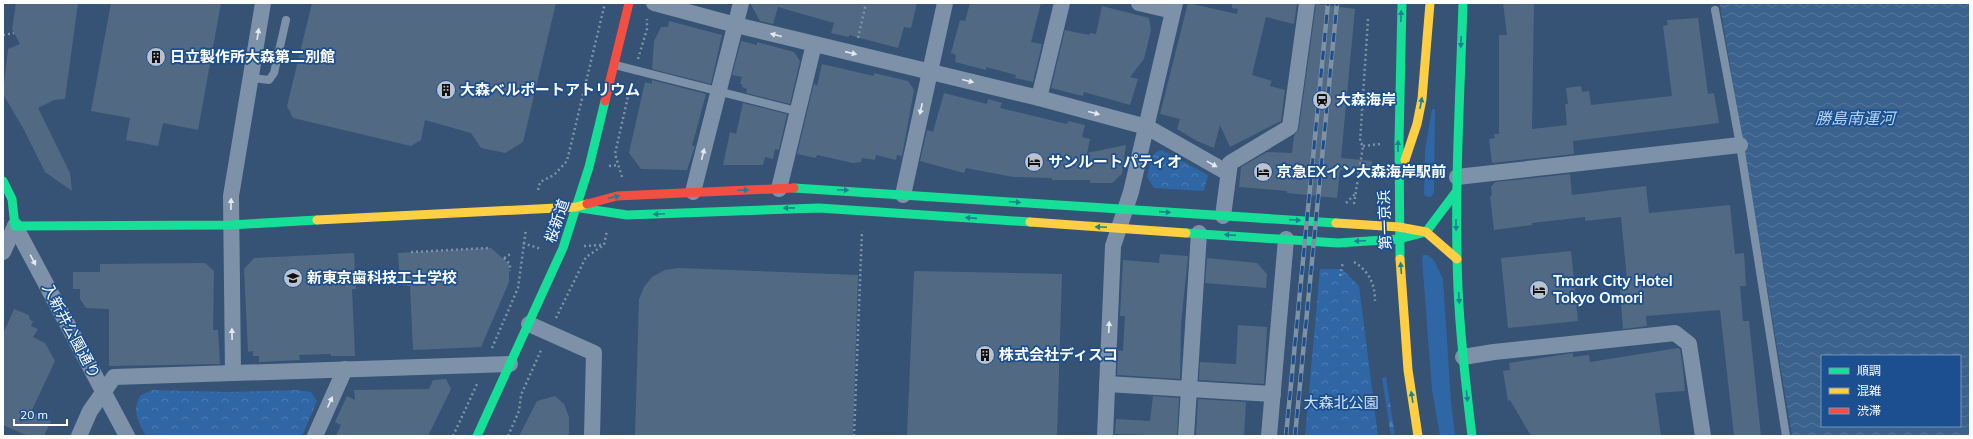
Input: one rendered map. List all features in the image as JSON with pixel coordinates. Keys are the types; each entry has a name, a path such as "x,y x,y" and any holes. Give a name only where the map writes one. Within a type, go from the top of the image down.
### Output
{"main road":[{"name":"桜新道","path":"477,436 529,324 562,248 589,168 629,3"},
{"name":"第一京浜","path":"1402,3 1398,180 1399,239 1408,370 1418,436"},
{"path":"1398,180 1417,124 1422,99 1430,3"},
{"path":"1462,3 1456,184 1457,259 1463,357 1472,436"},
{"path":"3,181 12,199 9,224 230,225 576,207 627,215 780,208 819,208 1338,243 1399,239 1426,232 1456,184"},
{"path":"576,207 617,196 779,188 855,190 903,195 1399,227 1426,232 1457,259"}],"street":[{"path":"233,372 230,225 231,196 263,3"},
{"path":"693,192 741,3"},
{"path":"903,195 945,3"},
{"path":"1038,98 1062,3"},
{"path":"1105,436 1113,246 1126,209 1147,128 1174,7 1139,3"},
{"path":"1223,216 1230,163 1290,127 1307,3"},
{"path":"650,8 736,25 930,71 1038,98 1147,128 1228,173"},
{"path":"779,188 796,111 814,44"},
{"path":"1456,184 1740,145"},
{"path":"3,252 9,224"},
{"name":"入新井公園通り","path":"9,224 104,391 127,436"},
{"path":"1186,436 1199,233"},
{"path":"1269,436 1286,239"},
{"path":"529,324 594,353 592,433"},
{"path":"1463,357 1494,352 1675,333 1689,344 1704,436"},
{"path":"79,436 90,411 114,377 510,364"},
{"path":"315,436 345,369"},
{"path":"1106,384 1273,394"}],"lane":[{"path":"1715,10 1740,145 1786,436"},
{"path":"251,78 269,80 274,73 286,20"},
{"path":"614,65 796,111"}],"path":[{"path":"538,191 540,182 554,175 567,161 606,3"},
{"path":"854,53 866,3"},
{"path":"635,65 640,54 647,29 650,8"},
{"path":"1364,146 1360,142 1368,19"},
{"path":"3,35 14,32"},
{"path":"623,177 615,154 631,89 632,78"},
{"path":"854,436 863,210"},
{"path":"558,313 586,257 604,245 608,229"},
{"path":"491,352 492,343 518,288 524,233"},
{"path":"523,243 540,250"},
{"path":"585,246 604,245"},
{"path":"411,252 489,248"},
{"path":"510,271 510,264 503,259 512,253"},
{"path":"1351,260 1361,266 1369,275 1374,286 1375,301"},
{"path":"508,436 519,410 520,395 542,347"},
{"path":"453,436 479,379"}],"green space":[{"path":"1432,109 1435,109 1434,192 1431,197 1425,196 1424,193 1425,150"},
{"path":"1162,150 1208,175 1204,191 1154,188 1147,177 1153,157 1158,151"},
{"path":"1423,255 1427,255 1434,260 1443,279 1451,402 1455,436 1440,436 1432,390 1422,259"},
{"name":"大森北公園","path":"1320,269 1342,269 1359,286 1378,436 1305,436"},
{"path":"1386,377 1395,436 1391,436 1382,378"},
{"path":"152,390 228,392 296,390 311,392 317,401 302,436 146,436 138,421 136,406 141,395"}],"water":[{"name":"勝島南運河","path":"1726,3 1970,3 1970,436 1792,436 1720,5"}],"building":[{"path":"16,3 78,3 65,99 54,100 38,108 70,173 72,191 45,172 23,128 3,94 8,49 20,44 12,29"},
{"name":"日立製作所大森第二別館","path":"111,3 221,3 198,130 163,123 158,146 126,140 130,118 91,111"},
{"path":"312,3 556,3 523,142 505,153 481,148 471,133 425,120 421,140 411,146 293,118 287,106"},
{"path":"750,3 917,3 911,28 904,27 898,48 849,35 849,37 831,33 834,23 778,7 773,24 760,21"},
{"path":"970,3 1041,3 1031,42 1042,44 1033,82 1015,78 1016,75 986,67 986,70 955,62 956,55 951,53 960,20 965,21"},
{"path":"1188,3 1237,14 1238,9 1232,8 1232,3 1297,3 1294,24 1266,17 1252,75 1272,81 1270,86 1285,90 1281,121 1230,147 1220,125 1214,148 1197,141 1177,129 1180,119 1160,114"},
{"path":"1503,3 1534,3 1532,129 1567,125 1565,104 1568,104 1566,88 1581,86 1582,92 1589,91 1591,105 1672,96 1663,26 1668,25 1667,20 1698,18 1708,94 1714,93 1719,123 1573,141 1574,154 1492,163 1489,139 1495,138 1494,134 1499,134 1499,35 1507,35"},
{"path":"1316,4 1355,9 1341,158 1372,161 1371,171 1340,170 1337,198 1287,193 1287,191 1239,187 1241,167 1267,152 1292,153 1294,136 1299,128"},
{"path":"1102,6 1149,18 1151,30 1144,59 1130,77 1138,79 1130,105 1084,92 1083,96 1051,88 1065,30 1089,35 1090,33 1096,34"},
{"path":"669,21 722,35 711,84 652,69 654,41 661,27 668,27"},
{"path":"741,41 757,45 757,42 794,52 800,61 790,104 746,93 747,89 742,87 742,84 740,84 742,77 732,75"},
{"path":"822,64 874,76 874,73 908,81 914,90 902,156 897,155 896,160 876,155 875,160 862,158 861,162 853,163 817,155 816,158 797,154 814,83 817,86"},
{"path":"652,80 706,94 692,146 695,146 687,170 641,169 629,153 645,82 652,84"},
{"path":"944,93 987,104 988,99 1002,103 1000,108 1067,124 1068,121 1085,125 1082,137 1090,139 1087,153 1126,145 1122,174 1112,183 1090,183 1090,180 1052,180 1052,178 1013,177 966,168 964,173 920,161 927,130 933,132"},
{"path":"743,103 787,114 779,150 775,149 773,159 765,157 763,165 723,165 730,132 736,134"},
{"path":"1570,174 1572,195 1646,186 1649,213 1730,205 1735,254 1744,253 1746,286 1740,286 1743,321 1749,321 1761,436 1734,436 1720,310 1646,316 1647,326 1623,329 1620,290 1628,290 1621,217 1585,221 1585,217 1532,223 1532,225 1494,230 1490,196 1492,195 1491,187 1495,182"},
{"path":"491,248 509,264 509,282 481,347 413,350 410,286 400,285 398,253"},
{"name":"Tmark City Hotel Tokyo Omori","path":"1571,251 1578,321 1508,328 1501,258"},
{"path":"354,253 356,289 352,289 355,356 331,356 331,354 299,355 300,360 259,362 259,356 253,356 253,351 248,352 244,269 254,258"},
{"path":"1160,254 1188,256 1181,324 1180,379 1117,375 1118,350 1123,351 1125,316 1120,316 1123,260 1159,263"},
{"path":"1207,258 1257,263 1267,274 1266,288 1205,283"},
{"path":"205,263 214,271 213,330 218,330 220,364 109,366 109,309 86,308 80,299 80,289 73,289 73,272 100,272 100,264"},
{"path":"679,268 858,275 853,436 635,436 639,299 644,287 652,277 665,270"},
{"name":"株式会社ディスコ","path":"914,271 1062,274 1057,436 907,436"},
{"path":"14,309 29,315 30,320 33,321 31,326 38,329 33,337 45,343 55,361 31,412 51,421 44,436 28,436 3,425 3,334"},
{"path":"1238,325 1267,327 1264,384 1199,380 1200,362 1236,364"},
{"path":"1678,348 1680,349 1685,391 1655,393 1661,436 1531,436 1510,400 1508,401 1503,371 1510,370 1509,363 1573,353 1573,357 1589,355 1590,362"},
{"path":"446,379 451,389 428,436 336,436 341,425 335,422 347,396 355,400 354,390 429,389 433,380"},
{"path":"555,396 564,404 569,417 569,436 519,436 537,401"},
{"path":"1153,396 1179,398 1177,436 1115,434 1116,419 1150,421"},
{"path":"1198,399 1246,402 1244,436 1196,436"}],"railway":[{"path":"1286,436 1328,3"},
{"path":"1295,436 1337,3"}],"traffic: fast":[{"path":"1400,259 1399,141 1402,3"},
{"path":"1463,3 1458,146 1457,252 1460,325 1472,436"},
{"path":"477,436 563,248 589,167 605,101"},
{"path":"3,181 12,199 15,226 230,225 317,220"},
{"path":"794,188 1336,223"},
{"path":"1186,233 1338,243 1399,239 1426,232 1456,192"},
{"path":"581,208 627,215 819,208 1030,222"}],"traffic: slow":[{"path":"1405,160 1417,124 1422,99 1430,3"},
{"path":"317,220 576,207 587,204"},
{"path":"1030,222 1186,233"},
{"path":"1336,223 1399,227 1426,232 1457,259"},
{"path":"1400,259 1408,370 1418,436"}],"traffic: jam":[{"path":"605,101 629,3"},
{"path":"587,204 617,196 794,188"}],"place":[{"name":"日立製作所大森第二別館","path":"156,57"},
{"name":"大森ベルポートアトリウム","path":"446,90"},
{"name":"大森海岸","path":"1322,100"},
{"name":"サンルートパティオ","path":"1034,162"},
{"name":"京急EXイン大森海岸駅前","path":"1263,172"},
{"name":"新東京歯科技工士学校","path":"293,278"},
{"name":"Tmark City Hotel Tokyo Omori","path":"1539,290"},
{"name":"株式会社ディスコ","path":"985,355"}]}
